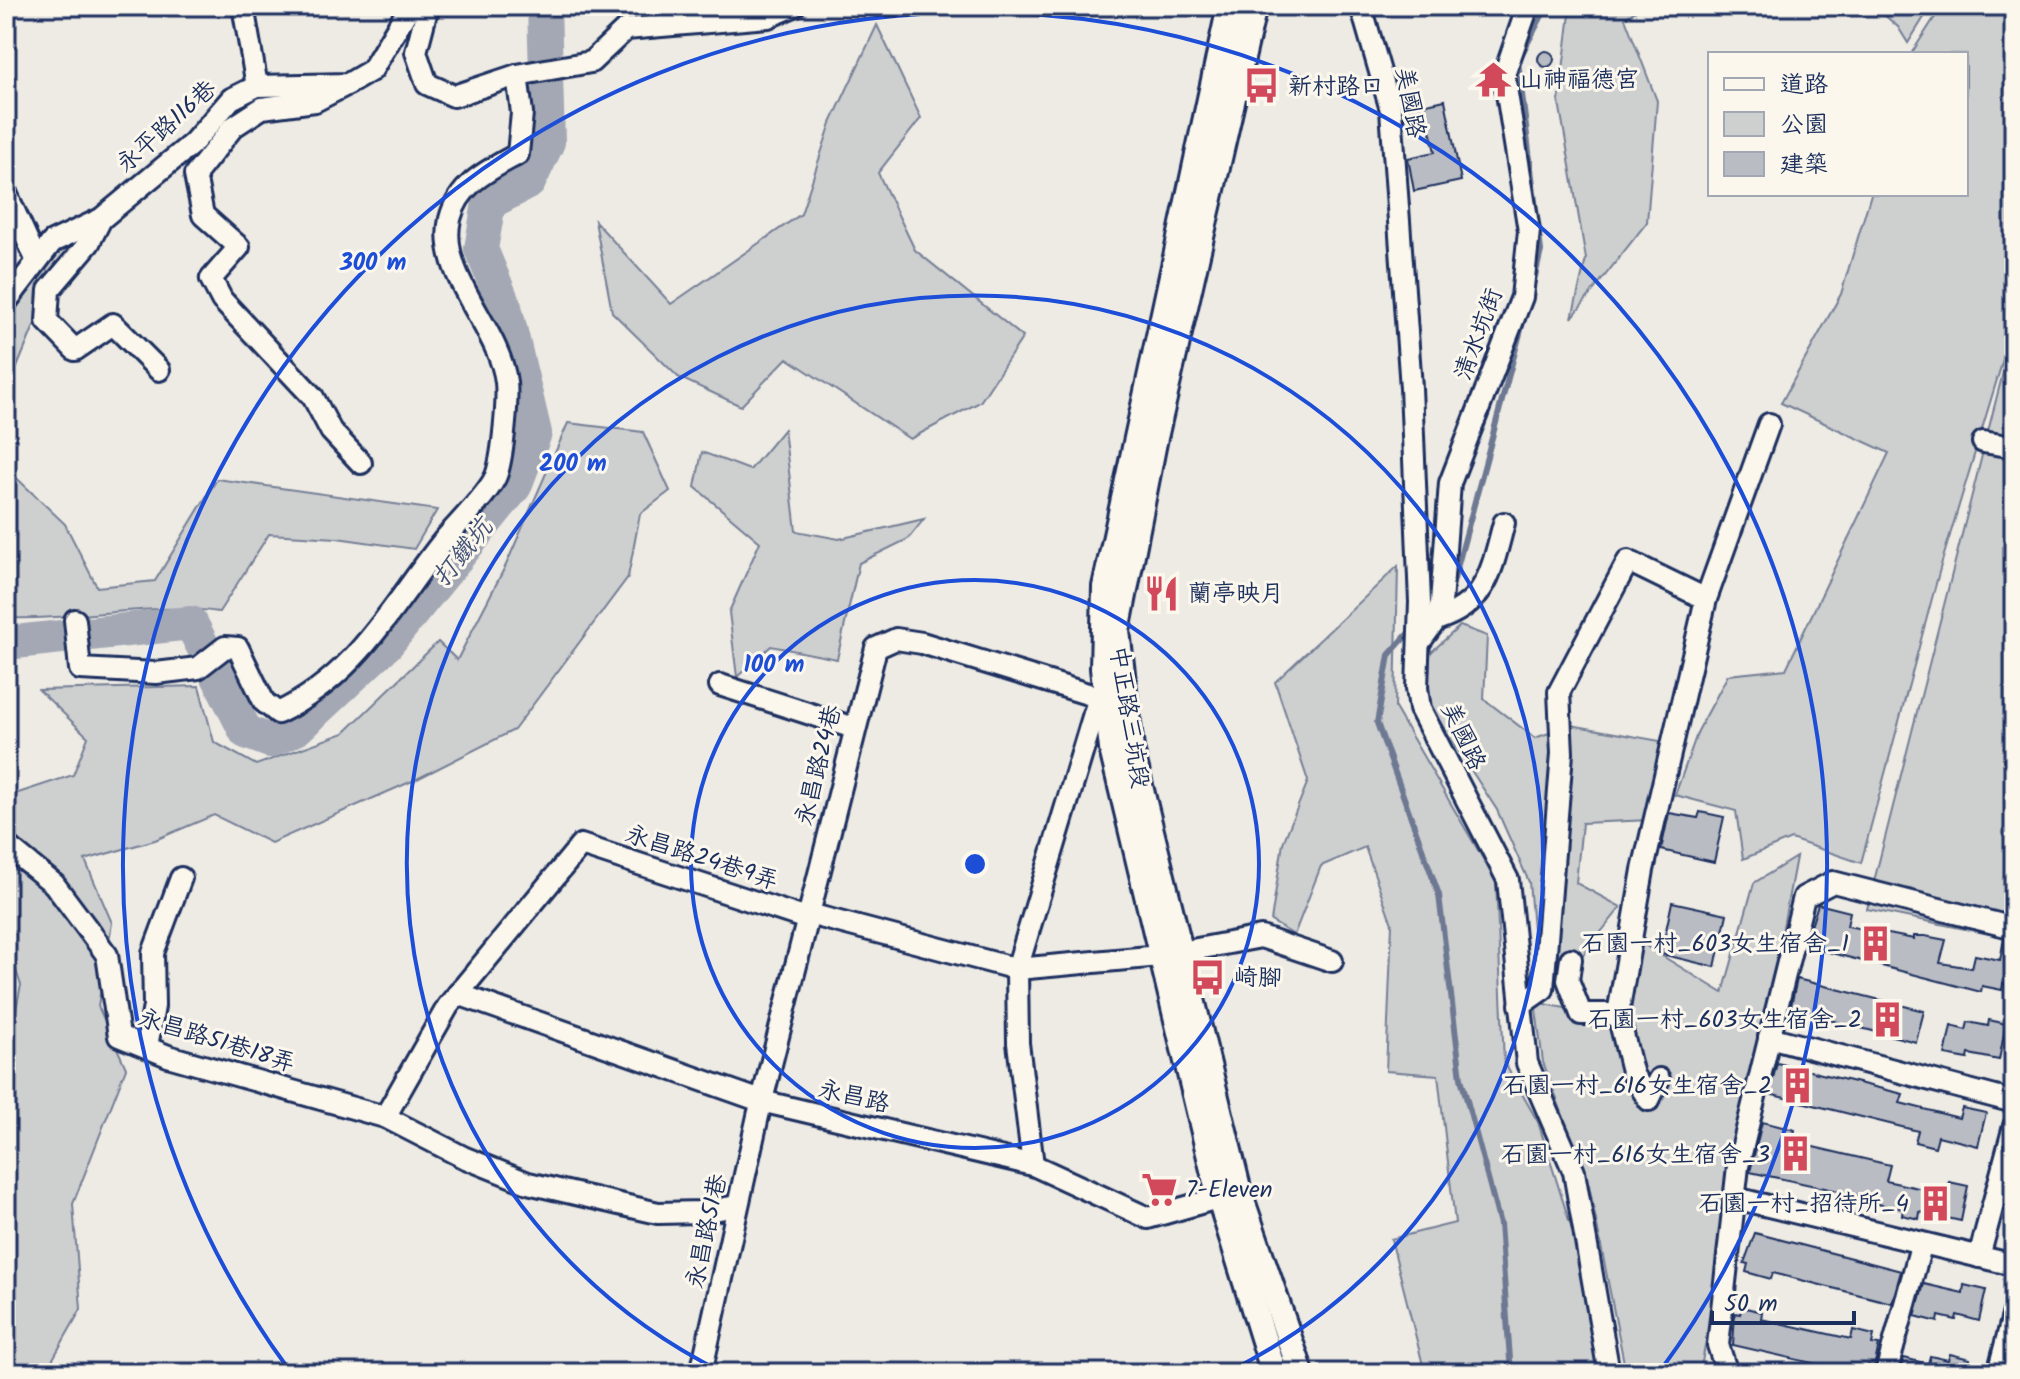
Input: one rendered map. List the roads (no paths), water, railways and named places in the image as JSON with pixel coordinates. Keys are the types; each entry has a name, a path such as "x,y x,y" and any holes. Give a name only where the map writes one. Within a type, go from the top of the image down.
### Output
{"main road":[{"name":"中正路三坑段","path":"1110,701 1103,668 1105,587 1230,6"},
{"name":"中正路三坑段","path":"1254,6 1154,442 1117,631 1110,701 1112,749 1171,953 1274,1373"},
{"name":"中正路三坑段","path":"1229,1195 1301,1373"}],"street":[{"path":"243,6 257,86 348,84"},
{"path":"361,463 331,431 313,397 222,300 211,279 239,247 203,215 195,175 233,127 262,108 315,101 372,70 410,6"},
{"path":"428,6 416,52 427,84 454,96 517,75 591,62 626,29 768,17 794,6"},
{"name":"美國路","path":"1361,6 1391,110 1430,614 1417,688 1420,709 1508,880 1518,952 1527,1063 1574,1172 1609,1373"},
{"name":"清水坑街","path":"1430,614 1450,483 1522,297 1529,231 1504,75 1528,6"},
{"path":"75,620 80,669 156,673 198,668 225,647 238,648 264,702 278,713 311,697 367,646 441,543 497,475 507,384 499,348 478,320 450,249 450,218 469,182 518,154 522,113 517,75"},
{"name":"永平路116巷","path":"6,302 52,242 101,219 193,143 231,99 257,86"},
{"path":"6,193 36,259"},
{"path":"101,219 89,243 49,290 47,321 75,350 113,324 159,370"},
{"path":"1659,1079 1649,1100 1633,1075 1618,1014 1643,870 1706,599 1769,424"},
{"path":"1983,442 2014,447"},
{"path":"1430,614 1461,611 1477,598 1489,574 1504,523"},
{"path":"1520,1005 1543,989 1562,753 1559,692 1628,561 1706,599"},
{"name":"永昌路24巷","path":"761,1101 876,648 896,639 922,643 1110,701"},
{"path":"720,685 854,728"},
{"path":"1033,1165 1018,1043 1017,969 1110,701"},
{"name":"永昌路51巷18弄","path":"6,845 54,884 107,955 119,1036 385,1117 463,1157 528,1183 658,1213 702,1212 737,1206"},
{"name":"永昌路24巷9弄","path":"458,994 581,845 808,916 1017,969"},
{"path":"147,1047 154,1006 153,953 181,878"},
{"path":"1727,1373 1718,1345 1738,1166 1804,897 1833,882 2014,928"},
{"path":"1017,969 1171,953 1261,937 1332,961"},
{"path":"1571,959 1568,980 1581,1014 1618,1014"},
{"path":"385,1117 458,994"},
{"name":"永昌路","path":"458,994 761,1101 1033,1165 1148,1218 1229,1195"},
{"path":"1769,1037 2014,1102"},
{"name":"永昌路51巷","path":"701,1373 761,1101"},
{"path":"1979,1257 2014,1126"},
{"path":"1735,1198 1921,1246 2014,1265"},
{"path":"1886,1373 1921,1246"},
{"path":"1998,1373 2014,1312"}],"waterway":[{"name":"打鐵坑","path":"6,643 191,623 246,732 270,741 296,729 387,644 515,486 535,433 505,307 481,249 489,203 529,182 548,142 544,6"},
{"path":"1532,289 1541,251 1518,61 1547,6"},
{"path":"1448,588 1453,583 1526,311"},
{"path":"1414,627 1389,655 1377,723 1439,895 1461,1078 1500,1224 1511,1373"}],"place":[{"name":"山神福德宮","path":"1493,79"},
{"name":"新村路口","path":"1262,86"},
{"name":"蘭亭映月","path":"1162,593"},
{"name":"石園一村_603女生宿舍_1","path":"1875,943"},
{"name":"崎腳","path":"1208,977"},
{"name":"石園一村_603女生宿舍_2","path":"1888,1019"},
{"name":"石園一村_616女生宿舍_2","path":"1798,1085"},
{"name":"石園一村_616女生宿舍_3","path":"1796,1154"},
{"name":"7-Eleven","path":"1160,1189"},
{"name":"石園一村_招待所_4","path":"1935,1203"}]}
